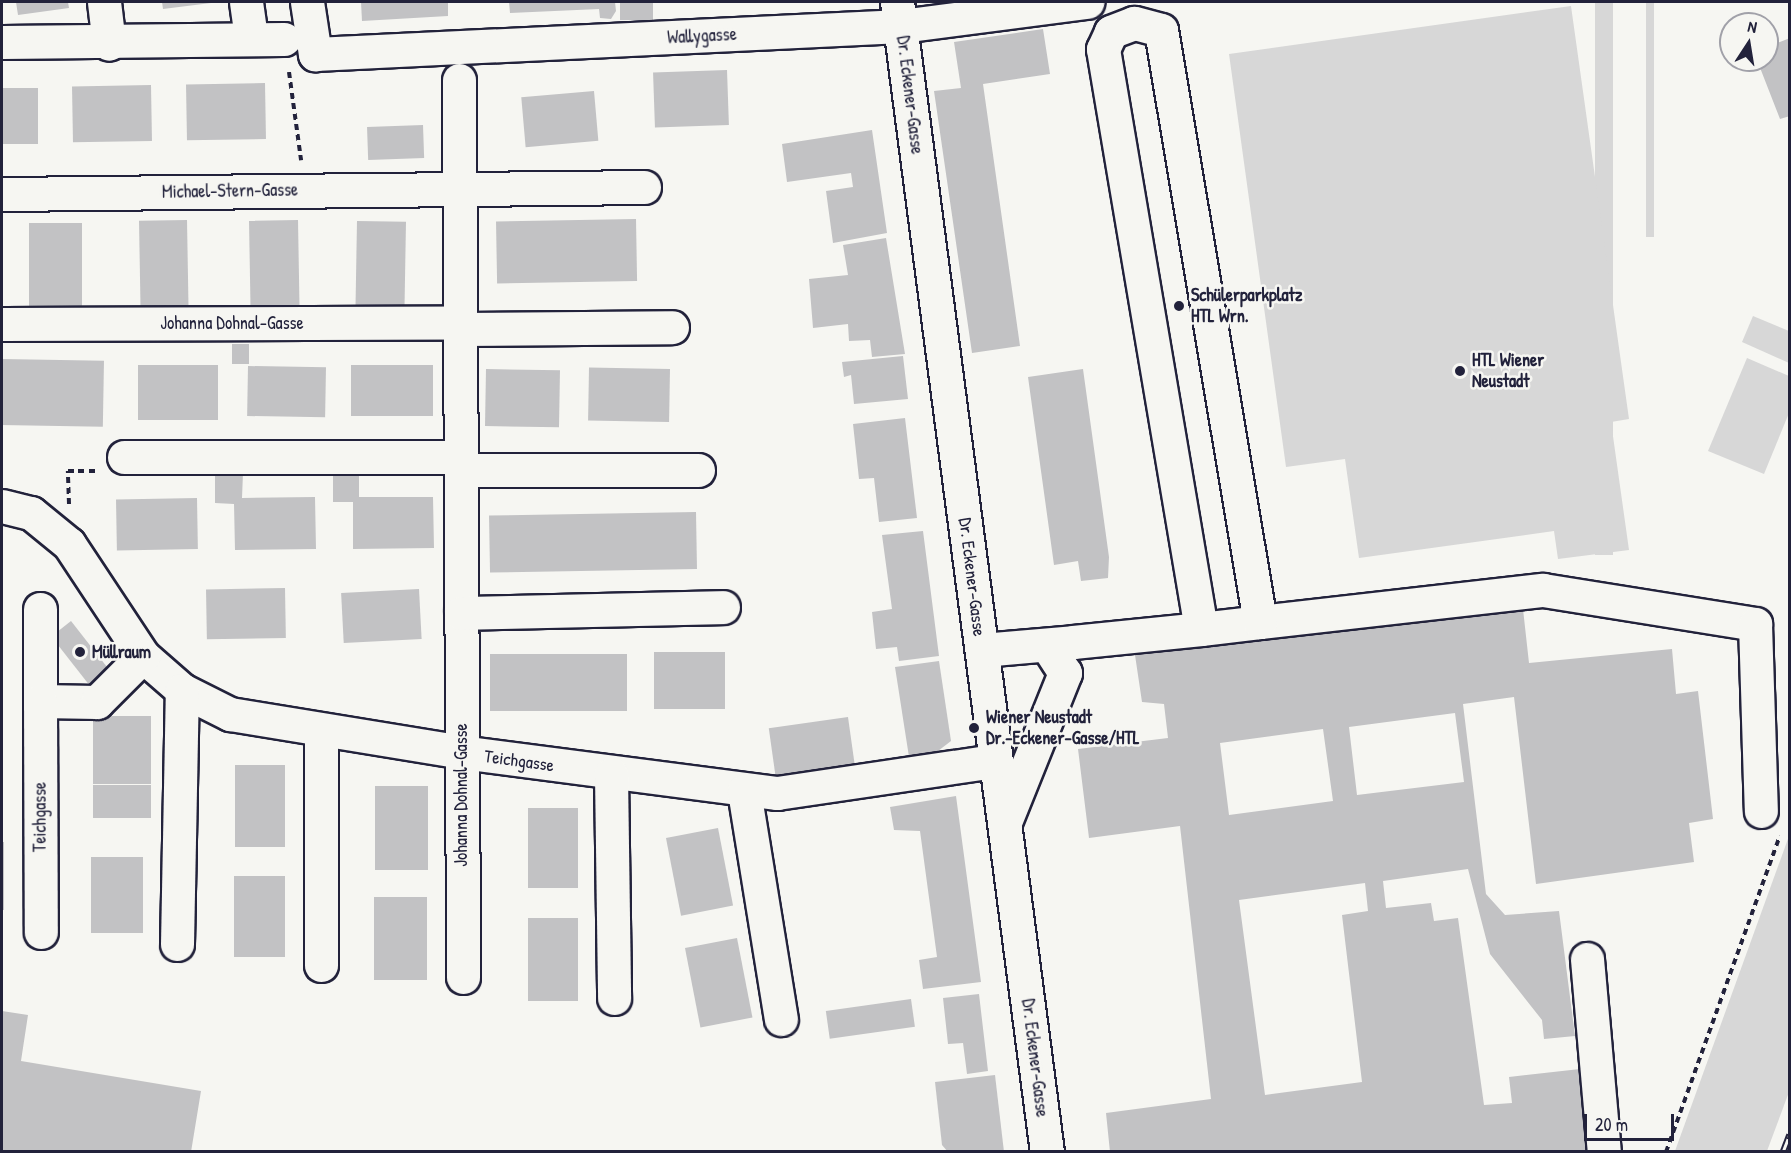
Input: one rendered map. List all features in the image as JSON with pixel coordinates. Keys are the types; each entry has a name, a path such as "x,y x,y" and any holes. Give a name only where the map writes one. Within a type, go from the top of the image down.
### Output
{"street":[{"path":"104,2 109,44"},
{"path":"246,2 251,39"},
{"name":"Wallygasse","path":"307,2 315,54 1087,2"},
{"name":"Dr. Eckener-Gasse","path":"899,14 1047,1152"},
{"path":"1201,629 1103,49 1111,32 1134,23 1161,30 1260,622"},
{"path":"2,42 109,44 284,39"},
{"name":"Johanna Dohnal-Gasse","path":"459,80 462,325 463,977"},
{"path":"459,189 644,187"},
{"name":"Michael-Stern-Gasse","path":"2,194 459,189"},
{"name":"Johanna Dohnal-Gasse","path":"2,324 672,327"},
{"path":"124,457 698,470"},
{"name":"Teichgasse","path":"2,506 31,513 69,544 143,656 182,690 230,714 611,774 777,793 995,760"},
{"path":"982,650 1201,629 1544,591 1755,624 1770,822"},
{"path":"461,613 723,607"},
{"name":"Teichgasse","path":"40,609 41,932"},
{"path":"1005,822 1065,673 1047,645"},
{"path":"40,701 97,702 143,656"},
{"path":"177,944 182,690"},
{"path":"321,730 321,964"},
{"path":"611,774 614,998"},
{"path":"744,791 781,1019"},
{"path":"1587,959 1604,1152"}],"path":[{"path":"284,39 305,190"},
{"path":"69,544 68,471 114,471 115,457 124,457"},
{"path":"1666,1152 1770,822"}],"shaded area":[{"path":"1595,2 1613,2 1613,555 1595,555"},
{"path":"1646,2 1654,2 1654,237 1646,237"},
{"path":"1571,6 1629,419 1611,422 1629,550 1558,559 1554,531 1359,558 1345,459 1286,467 1229,54"},
{"path":"1753,316 1789,331 1789,363 1742,342"},
{"path":"1747,358 1789,376 1789,413 1764,474 1708,451"},
{"path":"1789,836 1789,1092 1767,1151 1675,1151"}],"building":[{"path":"16,2 68,2 69,8 18,15"},
{"path":"162,2 211,2 211,3 163,9"},
{"path":"361,2 448,2 448,16 362,21"},
{"path":"509,2 615,2 616,11 611,19 600,18 599,9 510,13"},
{"path":"620,2 653,2 653,20 620,20"},
{"path":"1043,29 1050,74 983,84 1020,346 972,353 934,91 961,88 954,42"},
{"path":"1790,38 1790,116 1780,119 1762,72 1779,72 1779,42"},
{"path":"727,70 729,125 655,128 653,73"},
{"path":"265,83 266,139 187,140 186,84"},
{"path":"151,85 152,141 73,142 72,86"},
{"path":"2,88 38,88 38,144 2,144"},
{"path":"594,91 598,141 526,147 521,97"},
{"path":"423,125 424,158 368,160 367,127"},
{"path":"872,130 887,233 833,243 826,191 853,187 851,173 787,182 782,144"},
{"path":"636,219 637,281 497,283 496,221"},
{"path":"187,220 189,311 141,312 139,221"},
{"path":"298,220 300,311 251,312 249,221"},
{"path":"357,221 406,222 405,307 356,306"},
{"path":"29,223 82,223 82,312 29,312"},
{"path":"886,238 905,354 872,357 870,340 849,341 848,324 813,328 809,279 848,275 843,245"},
{"path":"232,344 249,344 249,364 232,364"},
{"path":"903,356 908,399 854,404 851,375 844,377 842,362"},
{"path":"2,359 104,361 103,427 2,425"},
{"path":"138,365 218,365 218,420 138,420"},
{"path":"351,365 433,365 433,416 351,416"},
{"path":"248,366 326,367 325,417 247,416"},
{"path":"589,368 670,369 669,422 588,421"},
{"path":"486,369 560,370 559,427 485,426"},
{"path":"1083,369 1109,557 1108,578 1081,581 1078,561 1054,565 1028,377"},
{"path":"905,418 917,518 879,522 874,478 859,479 853,424"},
{"path":"215,473 243,473 242,498 315,497 316,549 235,550 234,504 215,503"},
{"path":"333,473 359,473 359,497 433,497 434,548 353,549 353,502 333,502"},
{"path":"197,498 198,549 117,550 116,499"},
{"path":"696,512 697,569 490,573 489,516"},
{"path":"923,531 939,656 899,661 897,647 876,649 872,612 892,609 882,535"},
{"path":"285,588 286,638 207,639 206,589"},
{"path":"419,589 422,639 344,643 341,593"},
{"path":"1523,609 1529,663 1672,649 1676,694 1698,691 1713,819 1689,823 1694,862 1536,884 1514,697 1463,704 1486,894 1505,915 1559,911 1575,1036 1544,1039 1542,1020 1490,954 1468,869 1383,881 1386,908 1431,903 1434,921 1458,918 1484,1105 1512,1103 1509,1077 1580,1069 1591,1152 1110,1152 1106,1113 1211,1099 1180,826 1089,838 1078,749 1168,738 1164,704 1142,702 1135,655","holes":["1455,713 1464,782 1357,795 1349,727","1323,729 1333,801 1229,815 1220,743","1365,883 1368,911 1342,915 1362,1082 1265,1095 1239,900"]},
{"name":"Müllraum","path":"71,621 109,669 89,684 51,636"},
{"path":"654,652 725,652 725,709 654,709"},
{"path":"490,654 627,654 627,711 490,711"},
{"path":"939,661 951,741 938,751 909,757 895,667"},
{"path":"93,716 151,716 151,784 93,784"},
{"path":"848,717 855,766 776,777 769,728"},
{"path":"235,765 285,765 285,847 235,847"},
{"path":"93,785 151,785 151,818 93,818"},
{"path":"375,786 428,786 428,870 375,870"},
{"path":"956,796 981,982 923,989 919,960 937,957 920,831 894,830 890,807"},
{"path":"528,808 578,808 578,888 528,888"},
{"path":"718,828 733,906 681,916 666,838"},
{"path":"2,842 4,842 4,910 2,910"},
{"path":"91,857 143,857 143,933 91,933"},
{"path":"234,876 285,876 285,957 234,957"},
{"path":"374,897 427,897 427,980 374,980"},
{"path":"528,918 578,918 578,1001 528,1001"},
{"path":"737,938 752,1018 700,1028 685,948"},
{"path":"979,994 988,1071 967,1074 963,1043 948,1044 943,998"},
{"path":"911,999 915,1027 830,1039 826,1011"},
{"path":"2,1011 28,1015 21,1061 201,1091 191,1152 2,1152"},
{"path":"995,1075 1004,1152 948,1152 942,1145 935,1082"}],"railway":[{"path":"1783,1152 1790,1134"}],"place":[{"name":"Schülerparkplatz HTL Wrn.","path":"1179,306"},
{"name":"HTL Wiener Neustadt","path":"1460,371"},
{"name":"Müllraum","path":"80,652"},
{"name":"Wiener Neustadt Dr.-Eckener-Gasse/HTL","path":"974,728"}]}
